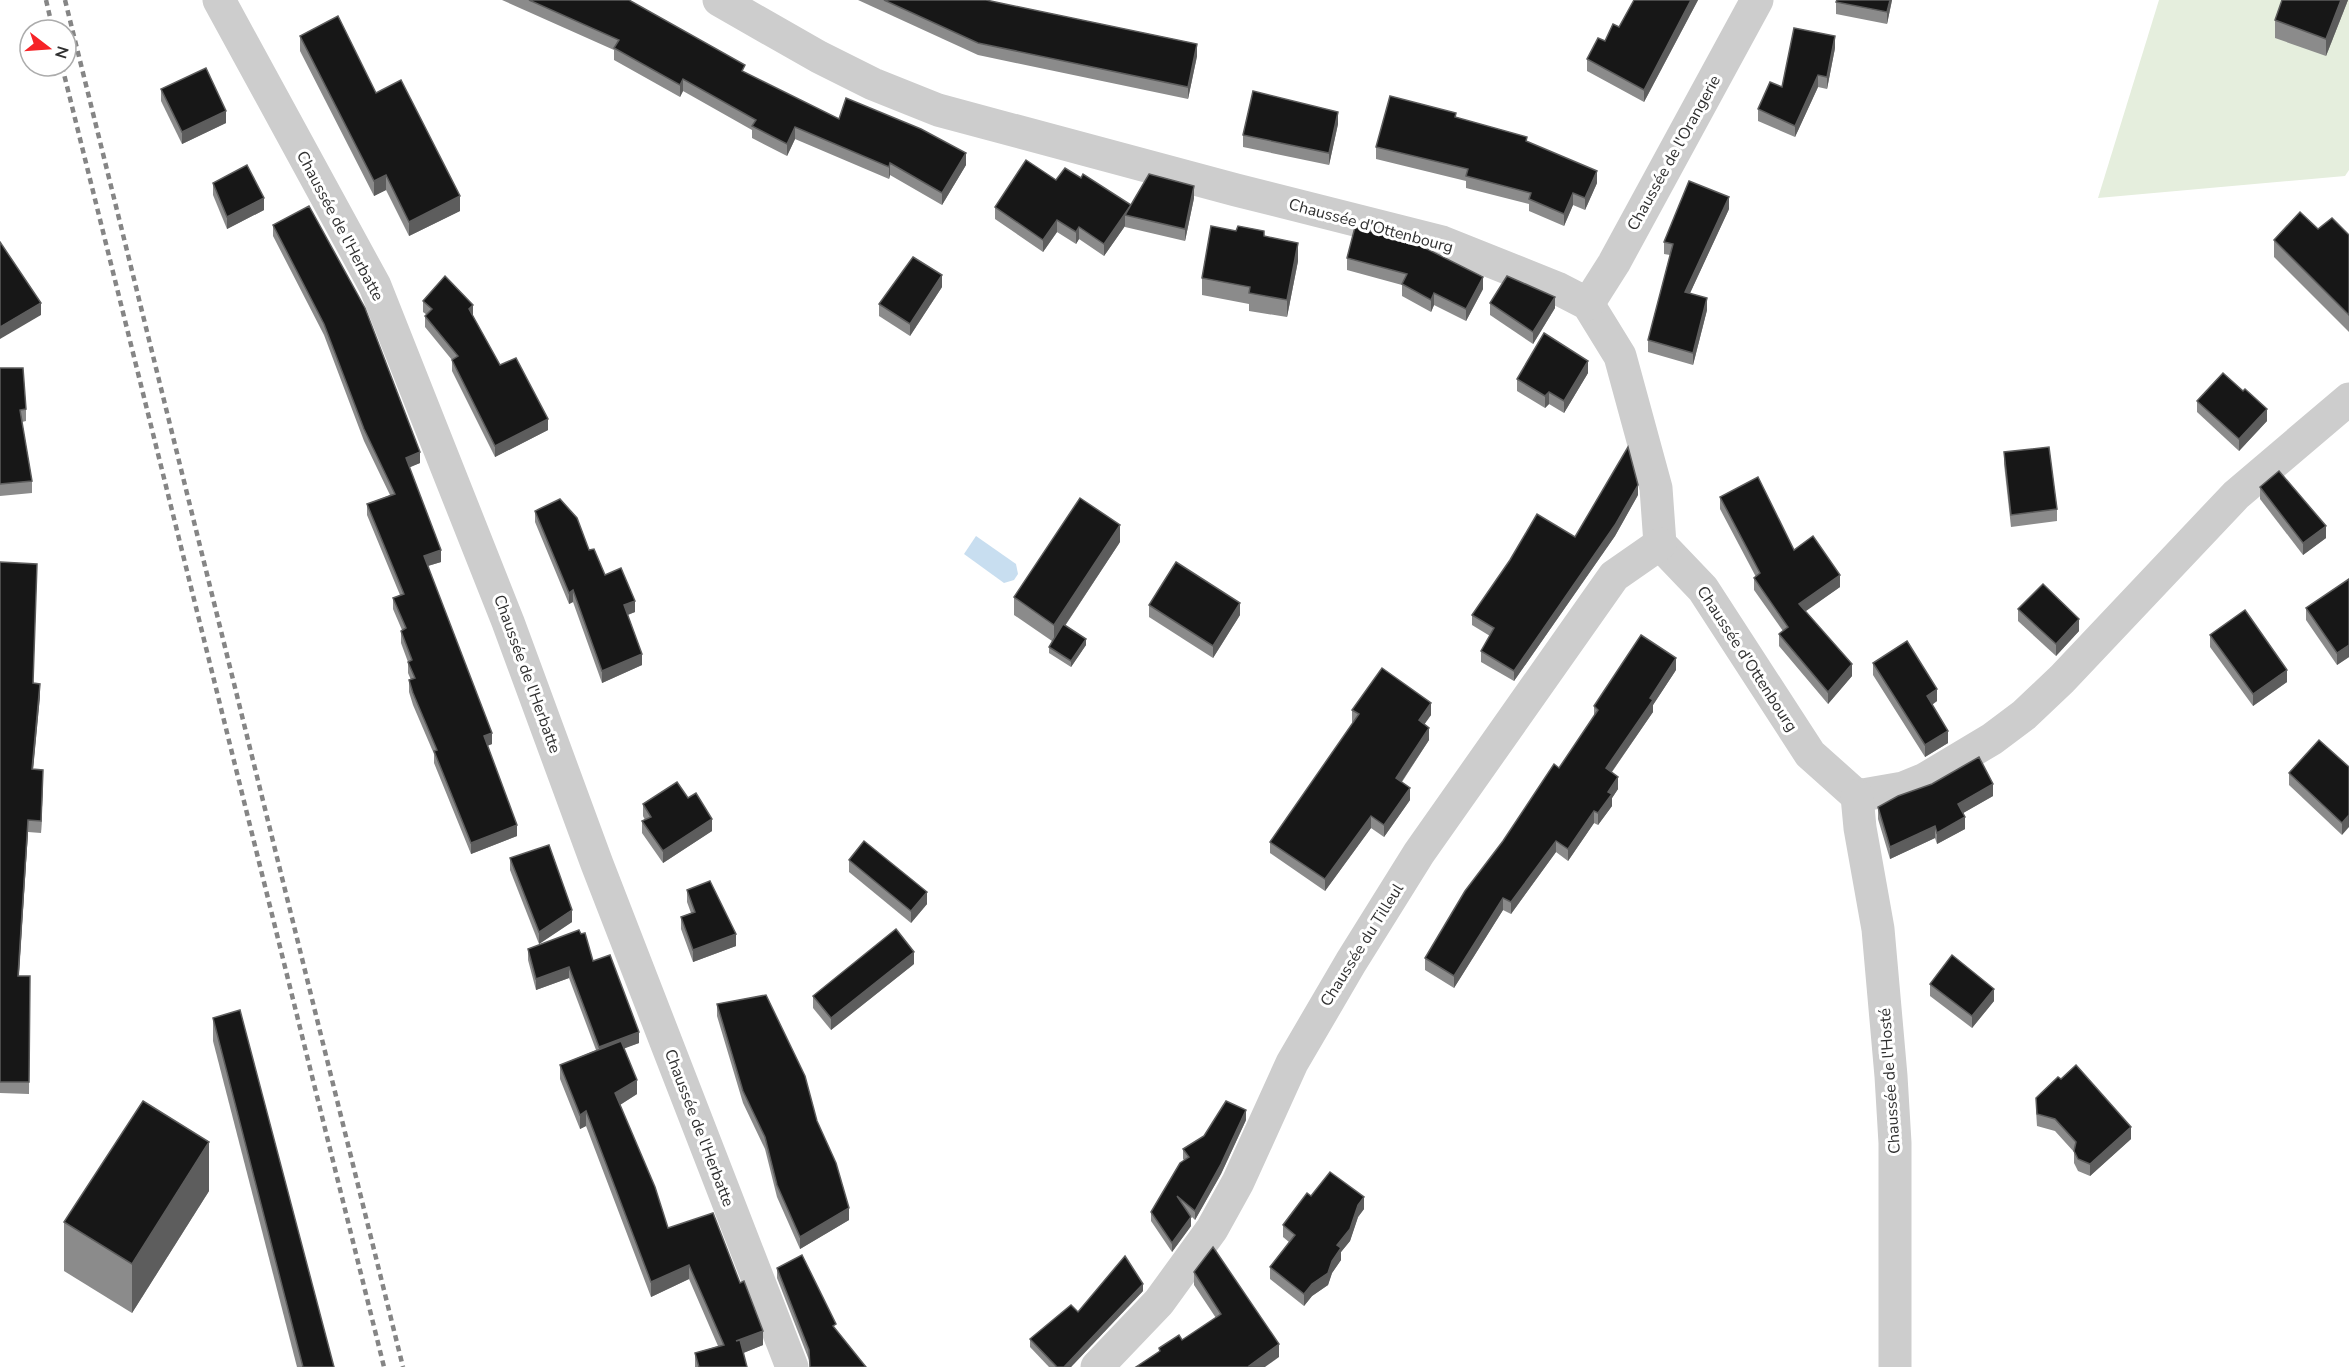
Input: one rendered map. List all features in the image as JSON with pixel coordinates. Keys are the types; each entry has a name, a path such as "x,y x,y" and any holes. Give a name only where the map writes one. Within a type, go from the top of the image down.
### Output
{"street":[{"name":"Chaussée de l'Herbatte","path":"219,0 375,286 508,622 597,864 792,1367"},
{"name":"Chaussée de l'Orangerie","path":"1588,304 1614,262 1757,0"},
{"name":"Chaussée d'Ottenbourg","path":"738,4 864,80 938,110 1236,190 1443,242 1557,288 1588,304"},
{"path":"1588,304 1620,357 1656,489 1660,544"},
{"path":"1857,796 1903,788 1925,779 1983,745 2025,715 2236,495 2349,399"},
{"name":"Chaussée d'Ottenbourg","path":"1660,544 1703,589 1810,754 1857,796"},
{"name":"Chaussée du Tilleul","path":"1097,1367 1159,1302 1212,1229 1238,1182 1292,1063 1419,853 1614,576 1660,544"},
{"name":"Chaussée de l'Hosté","path":"1857,796 1860,828 1878,929 1892,1088 1895,1153 1895,1367"}],"green space":[{"path":"2159,0 2349,0 2349,170 2345,176 2098,198"}],"water":[{"path":"976,536 1016,564 1018,574 1014,580 1004,583 964,554"}],"building":[{"path":"529,0 629,0 745,65 742,71 839,119 846,98 921,129 966,153 942,193 890,163 889,167 795,127 787,144 752,126 756,120 683,79 680,85 614,48 619,40"},
{"path":"884,0 986,0 1197,44 1188,87 978,43"},
{"path":"1634,0 1691,0 1644,90 1587,59 1598,38 1605,41 1613,24 1619,27"},
{"path":"1837,0 1890,0 1887,12 1836,2"},
{"path":"2282,0 2341,0 2326,39 2275,20"},
{"path":"338,16 376,93 401,80 460,196 409,222 386,175 374,181 300,36"},
{"path":"1794,28 1835,36 1827,77 1818,75 1795,126 1758,109 1770,82 1782,87"},
{"path":"206,68 226,111 182,132 161,89"},
{"path":"1253,91 1338,112 1329,153 1243,135"},
{"path":"1390,96 1456,113 1455,117 1527,137 1526,141 1597,171 1585,198 1573,193 1564,214 1529,199 1531,193 1466,176 1468,169 1376,147"},
{"path":"1026,160 1056,180 1065,168 1081,178 1083,174 1131,205 1104,244 1079,227 1076,232 1057,220 1043,240 995,207"},
{"path":"247,165 264,198 227,217 213,183"},
{"path":"1149,174 1194,186 1185,229 1125,215"},
{"path":"1689,181 1729,197 1685,292 1707,298 1693,353 1648,340 1673,244 1664,242"},
{"path":"309,206 365,308 420,452 406,458 441,550 424,556 492,733 484,736 517,825 471,843 434,751 437,750 409,680 415,678 408,662 412,660 401,631 406,628 393,598 404,594 367,504 395,494 364,429 324,324 273,225"},
{"path":"2300,212 2318,229 2332,218 2349,235 2349,315 2274,240"},
{"path":"1211,226 1236,231 1238,226 1264,231 1264,236 1298,243 1287,300 1249,293 1250,287 1202,278"},
{"path":"1355,227 1415,243 1483,277 1466,309 1434,293 1431,300 1402,284 1407,274 1347,258"},
{"path":"0,242 41,303 0,327"},
{"path":"913,257 942,275 910,324 879,304"},
{"path":"445,276 473,305 469,309 500,365 516,358 548,419 495,446 452,360 458,356 425,316 432,309 423,301"},
{"path":"1507,276 1555,297 1533,332 1490,303"},
{"path":"1544,333 1588,361 1564,401 1549,392 1545,396 1517,379"},
{"path":"0,368 23,368 26,409 20,410 32,481 0,484"},
{"path":"2223,373 2267,409 2239,439 2197,401"},
{"path":"1628,447 1638,485 1615,525 1514,671 1481,651 1494,628 1472,615 1510,560 1537,514 1575,537"},
{"path":"2049,447 2057,509 2011,515 2004,452"},
{"path":"2279,471 2326,526 2303,543 2260,487"},
{"path":"1758,477 1794,550 1813,536 1840,575 1799,604 1852,664 1828,692 1779,634 1788,627 1754,578 1760,573 1720,497"},
{"path":"1080,498 1120,525 1054,625 1014,597"},
{"path":"560,499 577,518 589,550 594,549 605,575 621,568 635,601 624,605 642,654 602,671 573,590 569,593 535,511"},
{"path":"0,562 37,564 33,683 40,684 32,769 43,770 41,821 28,820 18,976 30,976 29,1082 0,1082"},
{"path":"1176,562 1240,603 1213,646 1149,605"},
{"path":"2349,579 2349,645 2337,653 2306,608"},
{"path":"2043,584 2079,619 2056,644 2018,609"},
{"path":"2245,610 2287,670 2253,694 2210,635"},
{"path":"1063,624 1086,639 1071,661 1049,647"},
{"path":"1641,635 1676,658 1650,698 1653,700 1606,768 1618,777 1608,792 1612,794 1598,813 1594,811 1568,849 1556,841 1511,902 1503,898 1454,976 1425,958 1465,891 1503,841 1554,764 1559,768 1598,710 1594,706"},
{"path":"1907,641 1937,689 1927,696 1948,731 1925,745 1873,663"},
{"path":"1382,668 1431,703 1419,720 1429,728 1396,778 1410,788 1384,825 1371,816 1325,879 1270,842 1359,714 1352,710"},
{"path":"2319,740 2349,767 2349,815 2342,823 2289,773"},
{"path":"1979,757 1993,784 1958,804 1965,817 1937,833 1935,826 1890,847 1878,807 1898,796 1932,784"},
{"path":"677,782 688,798 696,793 712,819 663,851 642,821 651,817 643,804"},
{"path":"864,841 927,892 911,911 849,860"},
{"path":"549,845 572,910 539,932 510,858"},
{"path":"710,881 736,934 693,950 681,917 695,912 687,890"},
{"path":"896,929 914,952 831,1018 813,996"},
{"path":"579,930 581,934 585,933 593,961 610,955 639,1032 599,1047 569,967 536,979 528,949"},
{"path":"1952,955 1994,989 1972,1016 1930,984"},
{"path":"766,995 805,1076 817,1121 836,1163 849,1208 800,1237 777,1185 765,1137 743,1091 717,1004"},
{"path":"240,1010 334,1367 303,1367 213,1018"},
{"path":"621,1041 637,1080 615,1093 655,1187 668,1228 713,1213 740,1283 744,1281 763,1331 736,1341 740,1340 747,1367 699,1367 695,1353 724,1345 689,1265 651,1282 586,1111 580,1115 560,1065"},
{"path":"2076,1065 2131,1127 2090,1164 2078,1159 2074,1151 2076,1142 2055,1119 2037,1114 2036,1098 2058,1077 2061,1079"},
{"path":"143,1101 209,1142 132,1264 64,1222"},
{"path":"1226,1101 1246,1110 1221,1164 1195,1211 1177,1196 1191,1217 1172,1243 1151,1212 1180,1163 1189,1157 1183,1149 1204,1136"},
{"path":"1330,1172 1364,1197 1358,1205 1350,1229 1337,1245 1341,1248 1332,1261 1328,1273 1312,1284 1304,1294 1270,1267 1295,1235 1283,1225 1307,1193 1311,1196"},
{"path":"1213,1247 1279,1344 1250,1367 1136,1367 1179,1335 1182,1340 1221,1314 1194,1272"},
{"path":"802,1255 836,1324 833,1326 866,1367 810,1367 809,1350 777,1268"},
{"path":"1125,1256 1143,1284 1064,1367 1057,1367 1030,1339 1071,1305 1078,1312"}],"railway":[{"path":"46,0 50,18"},
{"path":"65,0 403,1367"},
{"path":"65,78 384,1367"}]}
